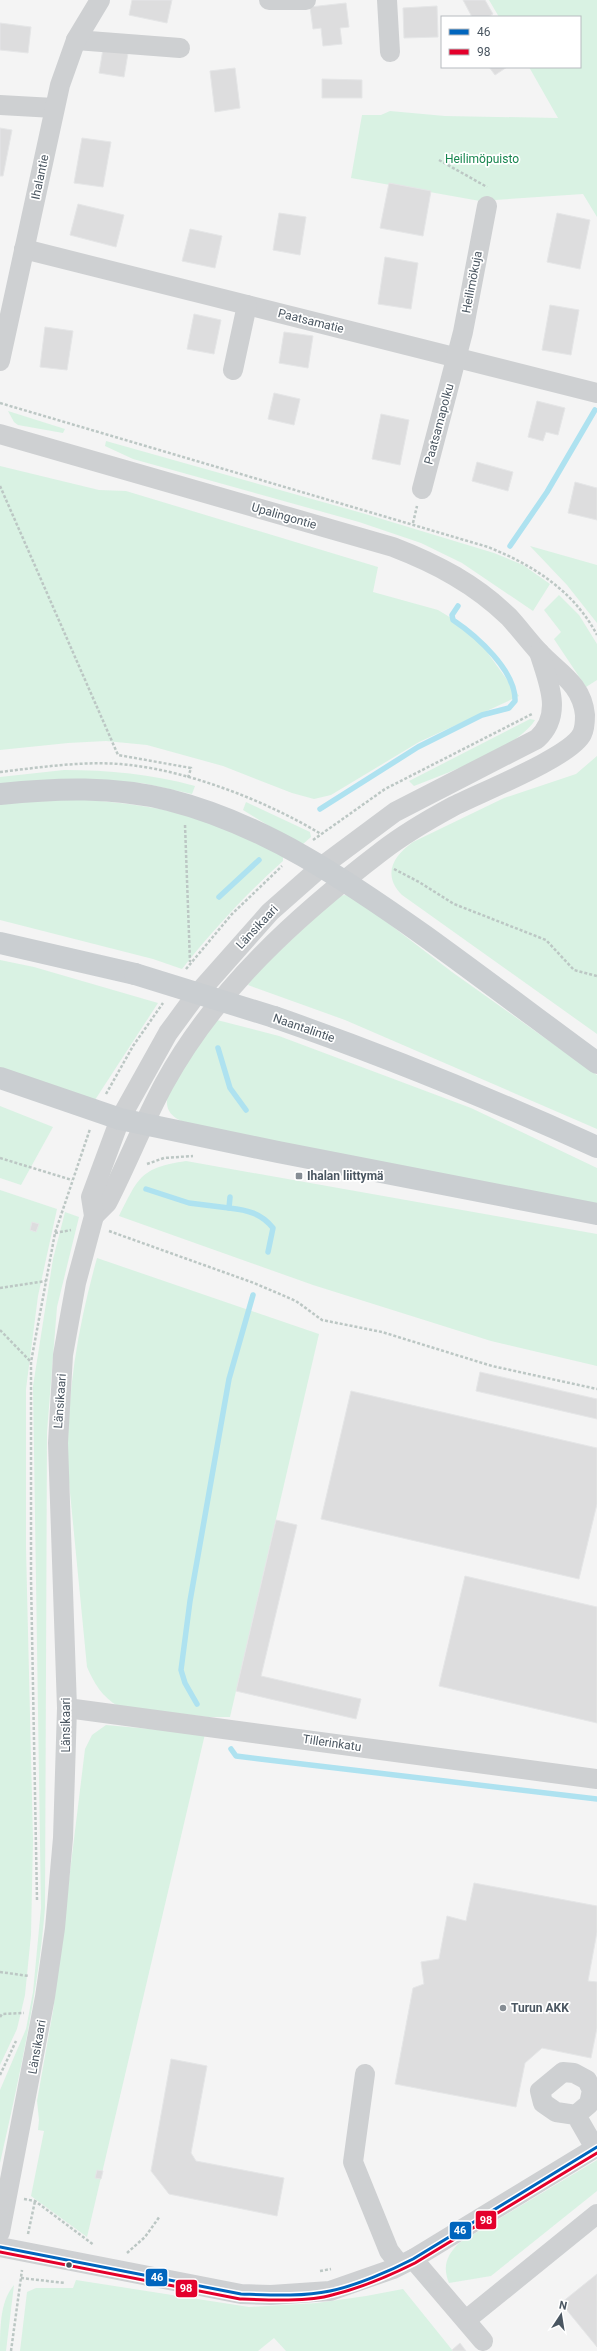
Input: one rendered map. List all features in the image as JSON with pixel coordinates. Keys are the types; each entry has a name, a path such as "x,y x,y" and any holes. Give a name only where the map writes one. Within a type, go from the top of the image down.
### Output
{"main road":[{"path":"0,794 71,789 111,790 167,800 219,815 247,826 345,881 437,945 597,1063"},
{"name":"Naantalintie","path":"0,943 135,974 274,1017 376,1053 465,1089 597,1147"},
{"path":"0,1078 97,1112 145,1125 597,1214"}],"street":[{"name":"Ihalantie","path":"0,361 54,108 68,59 76,40 100,0"},
{"path":"269,0 306,0"},
{"path":"387,0 390,52"},
{"path":"76,40 180,48"},
{"path":"0,105 54,108"},
{"name":"Heilimökuja","path":"456,358 463,332 487,206"},
{"name":"Paatsamatie","path":"24,249 597,393"},
{"path":"233,370 247,305"},
{"name":"Paatsamapolku","path":"422,489 456,358"},
{"name":"Upalingontie","path":"0,434 393,547 422,558 452,573 476,589 510,619 538,652 568,676 581,695 584,703 585,725 582,734 559,756"},
{"name":"Upalingontie","path":"537,739 549,726 552,707 550,686 538,652"},
{"name":"Länsikaari","path":"0,2232 32,2074 55,1928 63,1838 67,1708 58,1443 59,1399 70,1317 92,1221 91,1197 120,1119 168,1033 193,999 270,912 321,867 395,812 537,739"},
{"name":"Länsikaari","path":"92,1221 107,1203 164,1085 213,1010 252,965 289,927 345,881 408,833 451,807 559,756"},
{"name":"Tillerinkatu","path":"67,1708 597,1779"},
{"path":"365,2074 353,2162 389,2251 407,2262 466,2320 483,2341"},
{"path":"0,2247 241,2294 271,2296 330,2291 407,2262 596,2147 576,2115"},
{"path":"466,2320 597,2214"}],"path":[{"path":"439,160 490,189 487,206"},
{"path":"0,403 413,523 488,547 537,570 579,607 597,635"},
{"path":"0,486 118,755 191,768 188,778"},
{"path":"413,523 416,513"},
{"path":"182,976 190,963 232,914 297,853 385,789 534,712"},
{"path":"184,823 190,963"},
{"path":"394,869 419,882 454,904 546,940 574,970 597,976"},
{"path":"37,1902 31,1579 31,1362 55,1232 97,1112 133,1046 164,1001"},
{"path":"147,1164 182,1156 197,1156"},
{"path":"0,1158 72,1180"},
{"path":"55,1232 92,1221 138,1243 254,1283 296,1301 322,1320 382,1332 492,1366 597,1389"},
{"path":"0,1288 46,1281"},
{"path":"0,1330 31,1362"},
{"path":"30,1984 32,1969"},
{"path":"0,1972 31,1977"},
{"path":"23,2020 27,2006"},
{"path":"0,2017 2,2014 26,2013"},
{"path":"0,2075 19,2035"},
{"path":"11,2351 24,2252 35,2201 97,2248"},
{"path":"132,2257 124,2256 146,2237 160,2216"},
{"path":"314,2273 334,2268"},
{"path":"21,2278 65,2283"}],"green space":[{"name":"Heilimöpuisto","path":"489,0 597,0 597,217 583,194 480,201 351,178 362,115 381,115 390,111 445,116 558,118 530,68 581,68 581,16 498,16"},
{"path":"8,411 65,429 63,433 18,425 14,422"},
{"path":"106,441 362,513 494,553 523,565 550,584 533,611 462,563 421,543 359,522 133,459 105,446"},
{"path":"0,466 99,490 126,491 378,567 373,592 438,610 471,630 519,696 419,742 331,795 314,799 292,793 223,766 147,745 106,741 68,743 0,750"},
{"path":"530,546 597,565 597,623 567,585"},
{"path":"559,595 579,615 597,644 597,680 586,687 554,639 561,632 544,610"},
{"path":"530,719 535,720 526,731 513,741 480,759 414,786 409,781"},
{"path":"597,756 597,1034 402,895 392,880 391,873 395,860 406,847 413,842 504,798 576,774"},
{"path":"64,770 130,774 162,778 195,786 192,794 142,783 96,781 0,784 0,777"},
{"path":"56,798 103,801 150,807 196,817 218,824 246,836 283,856 283,861 230,913 182,969 153,959 0,920 0,804"},
{"path":"246,802 310,832 311,837 303,844 295,842 243,810"},
{"path":"345,895 354,897 452,972 597,1075 597,1129 345,1020 248,985 256,973 338,896"},
{"path":"0,960 34,967 158,1003 93,1103 0,1069"},
{"path":"217,1020 279,1036 471,1108 597,1168 597,1205 191,1125 183,1122 175,1118 170,1112 167,1104 168,1096 179,1073"},
{"path":"0,1106 53,1127 21,1185 0,1178"},
{"path":"186,1161 597,1234 597,1366 491,1341 313,1285 119,1216 131,1192 143,1176 159,1167"},
{"path":"0,1190 57,1209 38,1296 26,1389 26,1548 33,1840 31,1935 25,1995 17,2029 0,2065"},
{"path":"65,1212 79,1217 57,1307 47,1432 45,1908 33,2004 21,2068 0,2163 0,2090 26,2029 33,1992 41,1908 33,1386 53,1259"},
{"path":"97,1258 319,1334 230,1717 208,1717 118,1706 107,1698 99,1689 87,1667 68,1472 68,1444 74,1364 84,1311"},
{"path":"106,1725 205,1734 87,2237 31,2196 44,2131 38,2130 39,2120 37,2101 53,2011 85,1749 92,1735"},
{"path":"597,2160 597,2191 491,2276 449,2283 446,2271 447,2261 451,2252 459,2243"},
{"path":"76,2280 249,2307 317,2303 403,2289 453,2351 286,2351 274,2338 258,2351 20,2351 27,2292 36,2288 73,2288"},
{"path":"14,2285 6,2351 0,2351 3,2307 9,2291"}],"building":[{"path":"132,0 172,0 167,23 129,15"},
{"path":"463,0 485,0 493,14 490,16 471,16"},
{"path":"346,3 349,27 340,28 342,44 323,46 321,28 313,29 310,7"},
{"path":"437,6 438,37 404,38 403,8"},
{"path":"0,23 31,27 28,53 0,50"},
{"path":"103,49 128,53 124,77 99,73"},
{"path":"235,68 240,108 215,112 210,71"},
{"path":"490,68 506,68 495,75"},
{"path":"322,79 362,80 362,98 322,98"},
{"path":"0,128 12,130 3,176 0,176"},
{"path":"82,138 111,142 103,187 74,183"},
{"path":"389,183 431,191 423,236 380,228"},
{"path":"78,204 124,215 116,247 70,235"},
{"path":"279,213 306,217 300,255 273,250"},
{"path":"557,213 590,220 580,269 547,262"},
{"path":"190,229 222,236 215,268 182,261"},
{"path":"385,257 418,263 411,309 378,304"},
{"path":"550,305 579,310 571,355 542,350"},
{"path":"194,314 221,320 214,354 187,349"},
{"path":"45,327 73,331 67,370 40,367"},
{"path":"284,332 313,336 308,368 279,363"},
{"path":"274,393 300,399 294,425 268,419"},
{"path":"537,401 565,408 558,435 546,432 543,441 528,437"},
{"path":"381,414 409,420 400,465 372,459"},
{"path":"477,462 513,472 508,491 472,481"},
{"path":"575,482 597,488 597,520 568,513"},
{"path":"32,1222 39,1224 36,1232 30,1230"},
{"path":"480,1372 597,1399 597,1419 476,1391"},
{"path":"351,1391 597,1448 597,1504 579,1579 321,1519"},
{"path":"276,1520 297,1525 261,1676 361,1699 356,1719 236,1691"},
{"path":"465,1576 597,1607 597,1723 439,1686"},
{"name":"Turun AKK","path":"474,1883 597,1906 597,1932 588,1981 597,1982 597,2028 591,2058 542,2048 525,2063 516,2107 395,2084 413,1988 424,1984 421,1962 439,1959 447,1916 466,1921"},
{"path":"171,2059 207,2066 191,2153 196,2161 284,2178 277,2216 169,2194 151,2171"},
{"path":"97,2170 103,2171 101,2179 95,2178"},
{"path":"597,2274 597,2347 561,2303"},
{"path":"460,2343 466,2351 452,2350"}],"waterway":[{"path":"510,546 547,492 595,410"},
{"path":"320,809 418,747 482,715 509,708 515,701 514,690 502,666 473,635 453,620 452,615 458,606"},
{"path":"219,897 259,860"},
{"path":"218,1048 230,1088 246,1110"},
{"path":"146,1189 189,1203 229,1208"},
{"path":"230,1197 229,1208 253,1213 264,1219 273,1228 268,1252"},
{"path":"197,1704 185,1683 181,1670 190,1601 229,1379 253,1295"},
{"path":"231,1749 236,1756 597,1799"}],"transit line":[{"name":"46","path":"0,2247 241,2294 286,2295 319,2293 340,2289 361,2282 413,2259 597,2147"},
{"name":"98","path":"0,2252 240,2299 311,2299 343,2292 364,2285 415,2263 597,2153"}],"place":[{"name":"Ihalan liittymä","path":"299,1176"},
{"name":"Turun AKK","path":"503,2008"}]}
